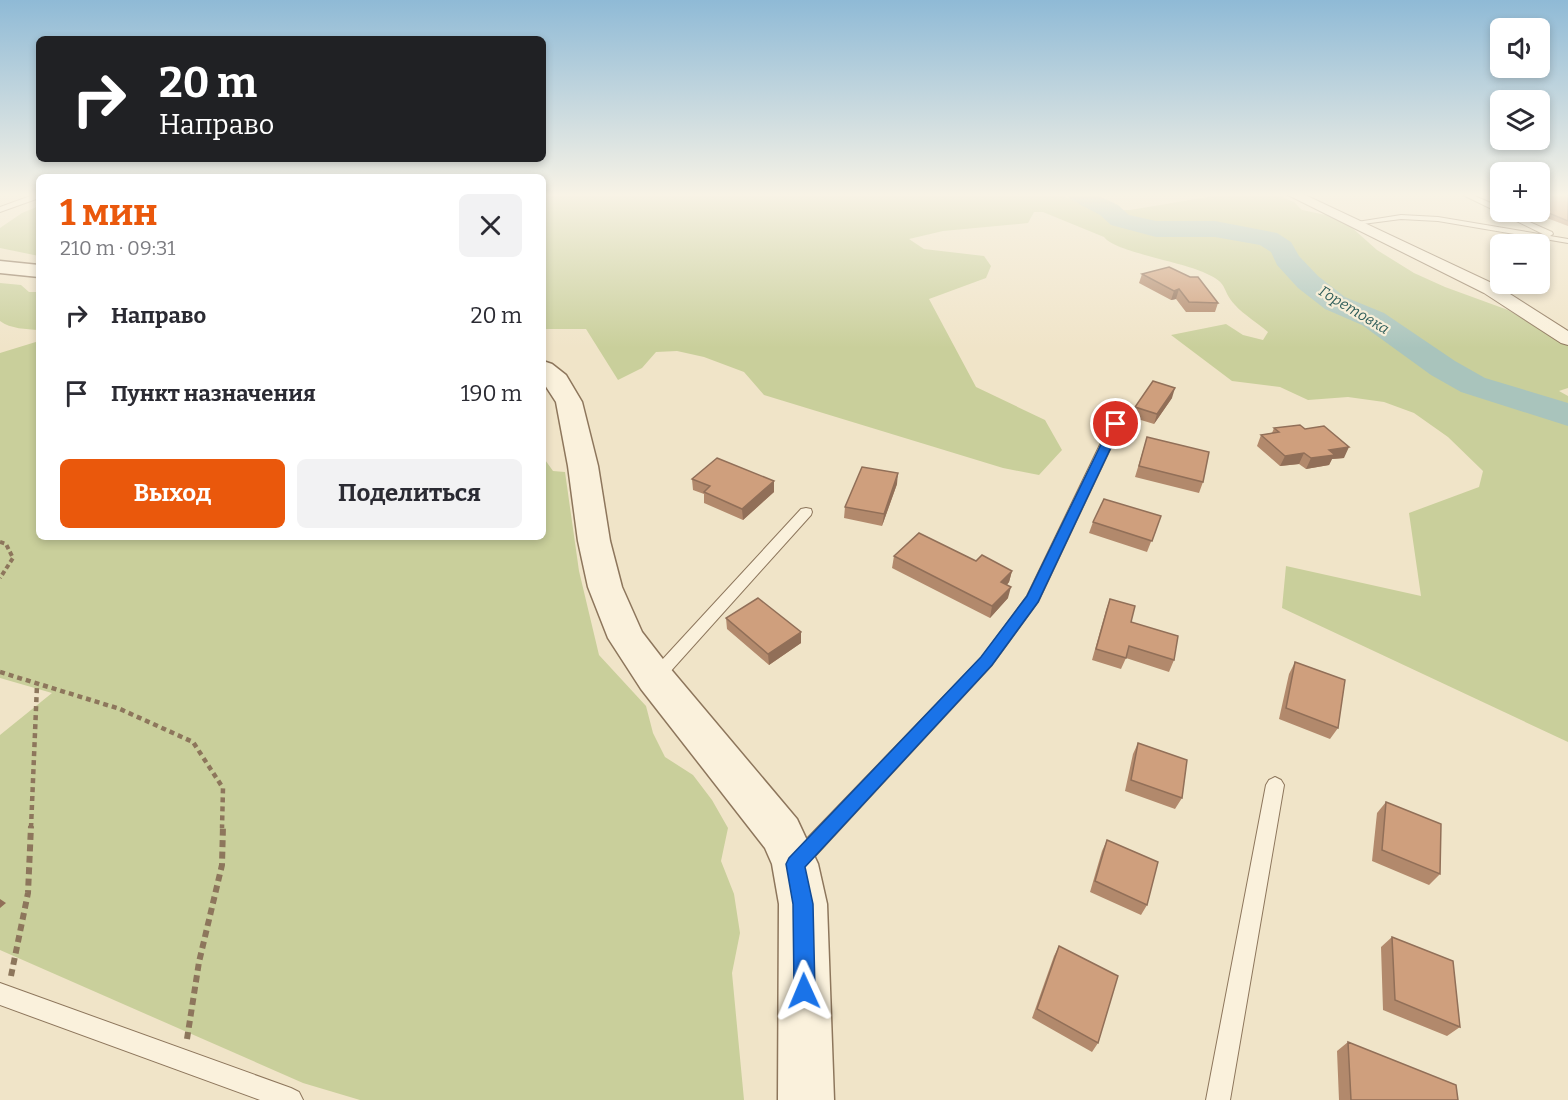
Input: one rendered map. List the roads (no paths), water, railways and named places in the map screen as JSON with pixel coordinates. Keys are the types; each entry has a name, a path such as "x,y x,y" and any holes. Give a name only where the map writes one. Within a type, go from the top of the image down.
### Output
{"street":[{"path":"1401,245 1490,289 1568,339"},
{"path":"0,267 36,271"},
{"path":"546,371 557,380 569,402 583,466 594,541 605,587 626,638 655,678 781,834 795,864 803,904 806,1100"}],"lane":[{"path":"795,864 987,661 1033,598 1116,424"},
{"path":"655,678 806,512"},
{"path":"1218,1100 1275,785"},
{"path":"4,995 291,1100"}],"waterway":[{"name":"Горетовка","path":"1278,245 1308,282 1335,303 1373,319 1443,368 1473,385 1568,415"}]}
